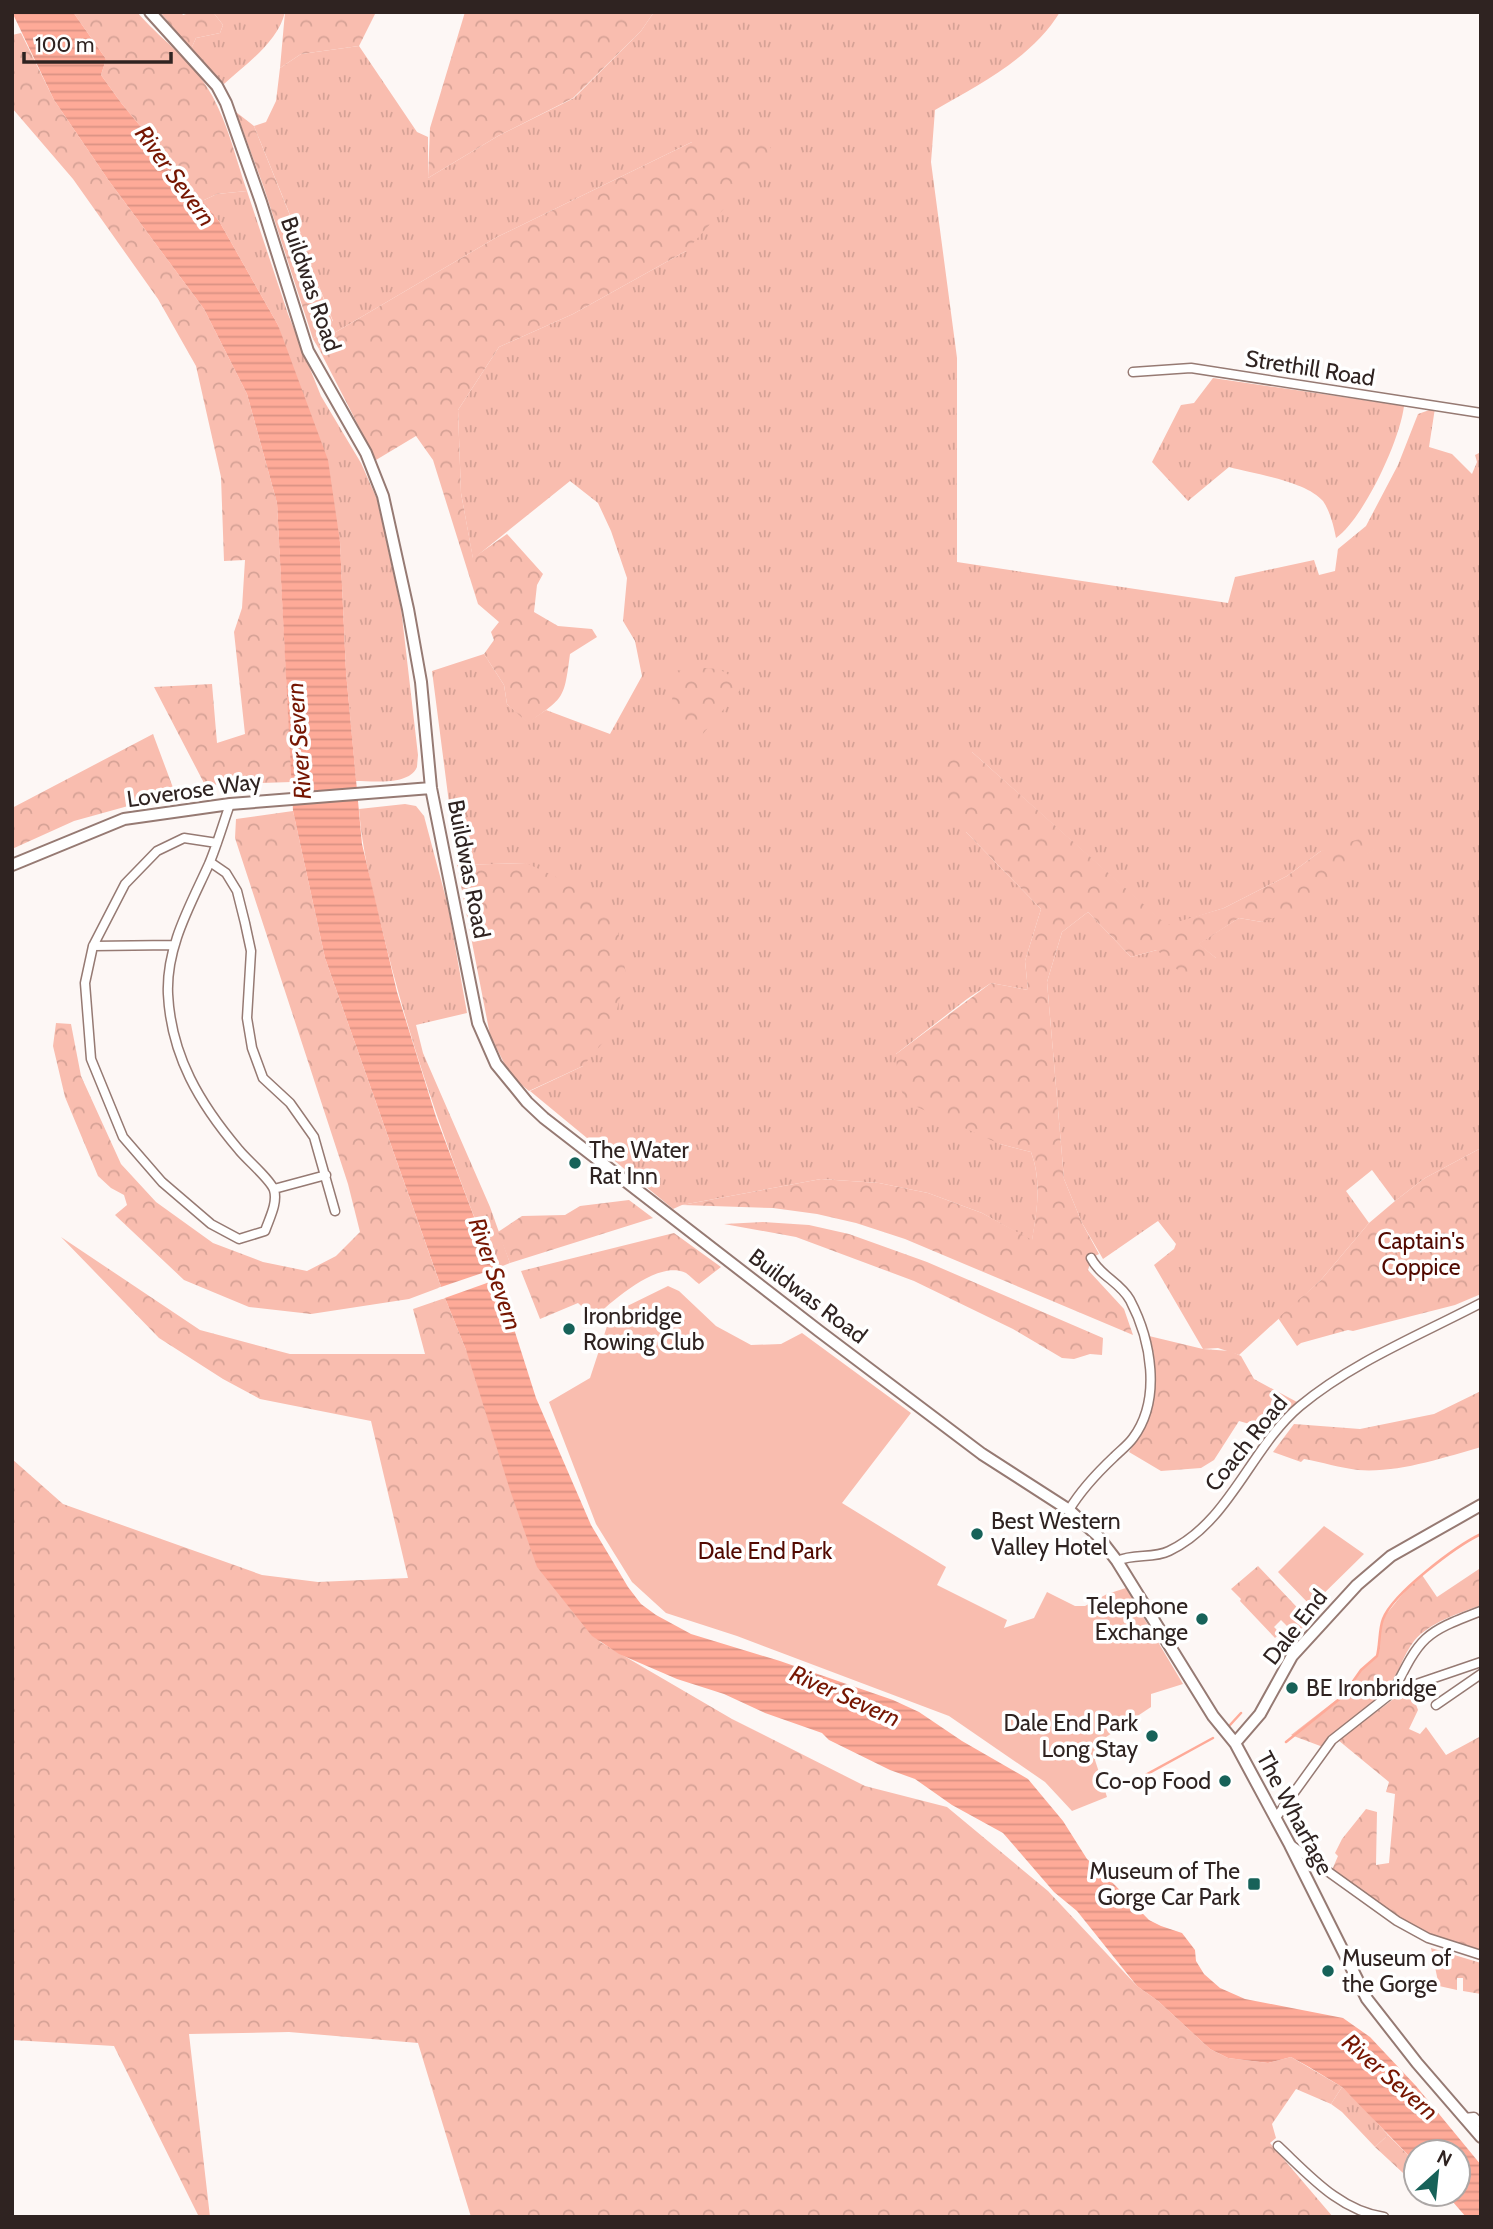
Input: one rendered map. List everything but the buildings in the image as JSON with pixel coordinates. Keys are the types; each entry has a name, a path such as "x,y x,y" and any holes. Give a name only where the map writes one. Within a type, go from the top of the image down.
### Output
{"street":[{"name":"Buildwas Road","path":"150,12 217,86 226,103 261,202 308,351 366,453 383,495 398,553 421,682 431,788 478,1023 496,1064 514,1088 544,1118 818,1331 982,1454 1069,1510"},
{"name":"Strethill Road","path":"1133,372 1191,368 1481,414"},
{"name":"Loverose Way","path":"12,865 124,819 230,804 431,788"},
{"path":"217,843 184,838 158,851 125,884 93,946 85,983 91,1059 123,1137 162,1182 211,1224 239,1239 265,1231 275,1202 274,1189 238,1149 195,1091 177,1049 168,994 173,945 210,862 217,843 230,804"},
{"path":"210,862 226,873 237,891 247,932 251,951 247,1018 251,1048 263,1078 290,1103 314,1137 335,1211"},
{"path":"93,946 173,945"},
{"path":"274,1189 326,1175"},
{"path":"1069,1510 1081,1491 1132,1440 1146,1414 1149,1396 1148,1347 1136,1312 1125,1292 1092,1269 1091,1258"},
{"name":"Coach Road","path":"1117,1561 1131,1556 1168,1552 1182,1544 1209,1520 1239,1483 1277,1428 1318,1391 1365,1363 1481,1303"},
{"name":"Dale End","path":"1234,1743 1260,1714 1292,1656 1357,1584 1402,1549 1481,1505"},
{"name":"The Wharfage","path":"1069,1510 1097,1535 1117,1561 1213,1716 1234,1743 1290,1844 1367,1999 1417,2063 1481,2137"},
{"path":"1393,1692 1423,1639 1444,1626 1481,1611"},
{"path":"1275,1819 1332,1740 1393,1692 1481,1662"},
{"path":"1436,1704 1481,1674"},
{"path":"1290,1844 1397,1921 1428,1938 1481,1955"},
{"path":"1464,2118 1474,2117 1481,2124"},
{"path":"1278,2146 1337,2199 1361,2212 1384,2217"}],"green space":[{"path":"73,12 137,12 181,56 198,74 219,109 247,191 217,194 202,201 101,75 106,59"},
{"path":"160,12 181,12 183,15 213,12 223,25 220,33 196,38 191,49"},
{"path":"213,12 285,12 276,33 268,43 224,84 191,49 196,38 220,33 223,25"},
{"path":"285,12 376,12 359,46 301,54 280,68"},
{"path":"465,12 654,12 641,31 573,98 498,136 428,178 430,128"},
{"path":"654,12 1060,12 1035,43 1020,56 987,80 935,110 931,162 957,358 957,562 1228,603 1235,577 1314,560 1319,575 1335,571 1338,549 1366,526 1398,465 1418,414 1435,408 1429,447 1452,454 1472,474 1477,462 1475,455 1481,452 1481,1148 1425,1178 1395,1201 1372,1170 1346,1191 1369,1223 1320,1281 1239,1355 1218,1348 1203,1349 1154,1265 1174,1249 1176,1244 1158,1221 1103,1259 1082,1223 1064,1179 1047,982 1062,932 1088,912 1131,957 1157,950 1216,958 1198,944 1239,918 1262,922 1374,849 1321,851 1287,876 1224,908 1167,926 972,752 966,832 1041,909 1025,961 1028,990 991,983 896,1054 1000,1144 1031,1152 1037,1185 1032,1241 982,1213 928,1193 879,1183 821,1179 682,1205 673,1209 530,1091 583,1066 526,863 457,865 432,671 484,654 504,685 507,704 528,722 546,710 610,734 642,676 635,641 623,621 627,578 611,531 598,503 570,481 473,559 461,493 458,410 499,347 573,314 686,251 692,142 497,237 329,336 319,349 313,339 333,321 254,126 266,122 276,101 280,68 301,54 359,46 417,132 428,137 428,178 498,136 574,98 641,31"},
{"path":"21,33 54,100 109,181 204,309 247,394 277,503 292,782 205,785 154,687 212,684 217,743 245,734 234,632 242,608 245,560 224,561 221,477 196,366 158,299 73,179 12,108 12,35"},
{"path":"236,112 254,126 333,322 313,339 264,188"},
{"path":"692,142 769,144 773,154 686,251 573,314 499,347 458,410 461,493 473,558 507,534 543,574 537,585 534,612 558,626 592,629 597,637 570,654 561,696 528,723 507,704 504,685 484,654 494,640 491,632 499,622 478,604 433,460 416,436 376,460 319,349 329,336 497,237"},
{"path":"247,191 288,314 321,396 361,463 377,499 401,608 418,755 417,767 413,773 398,780 356,781 346,672 340,542 278,325 219,221 202,201 217,194"},
{"path":"1213,378 1404,406 1396,438 1379,477 1358,514 1336,538 1330,514 1323,501 1293,483 1229,467 1188,501 1152,462 1181,405 1194,403"},
{"path":"697,668 723,671 740,690 701,736 688,741 675,717 672,699 674,671"},
{"path":"153,734 175,793 74,821 12,849 12,808"},
{"path":"972,752 1167,925 1224,908 1287,876 1321,851 1359,839 1375,849 1341,872 1297,910 1262,922 1239,918 1199,944 1216,958 1188,980 1157,950 1131,957 1088,912 1062,932 1047,982 1064,1179 1082,1223 1099,1254 1091,1258 1088,1270 1124,1309 1133,1335 905,1239 856,1223 773,1208 682,1205 821,1179 879,1183 928,1193 982,1213 1032,1240 1037,1185 1031,1152 1000,1144 906,1102 898,1082 896,1054 991,983 1028,990 1025,961 1041,909 966,832 936,774 947,756"},
{"path":"405,804 416,806 424,816 448,906 467,1013 416,1025 423,1053 490,1207 510,1263 495,1269 462,1186 418,1059 393,973 365,854 359,809"},
{"path":"293,811 325,958 441,1287 409,1299 311,1314 249,1307 184,1280 115,1215 127,1205 124,1195 98,1176 65,1097 53,1046 56,1023 71,1024 81,1076 121,1164 156,1202 213,1243 263,1262 307,1271 336,1256 360,1232 348,1184 235,838 236,819"},
{"path":"526,863 580,888 616,922 626,974 611,1033 583,1066 529,1091 505,1065 490,1035 457,865"},
{"name":"Captain's Coppice","path":"1481,1148 1481,1294 1455,1305 1353,1331 1348,1330 1297,1346 1278,1318 1320,1281 1369,1223 1395,1201 1425,1178"},
{"path":"629,1200 653,1218 510,1263 498,1232 522,1216 565,1215 580,1206"},
{"path":"763,1222 809,1225 849,1234 927,1262 1103,1338 1102,1355 1062,1358 1013,1329 914,1281 796,1237 724,1224"},
{"path":"674,1233 721,1267 699,1284 686,1273 675,1270 650,1276 624,1292 594,1318 578,1303 540,1319 521,1271"},
{"path":"61,1237 200,1330 290,1354 425,1354 413,1309 445,1298 466,1350 600,1642 732,1719 865,1786 947,1807 1048,1891 1137,1986 1158,2001 1210,2049 1228,2058 1268,2063 1291,2057 1342,2087 1331,2104 1296,2089 1272,2124 1276,2138 1270,2143 1333,2217 471,2217 418,2043 289,2032 189,2034 210,2217 199,2217 114,2046 12,2040 12,1459 63,1504 262,1575 318,1582 408,1578 371,1421 260,1399 223,1379 159,1338"},
{"name":"Dale End Park","path":"668,1286 679,1291 716,1326 751,1345 781,1344 802,1333 911,1413 842,1503 946,1567 937,1585 1007,1620 1004,1628 1034,1618 1047,1592 1075,1606 1085,1606 1107,1594 1126,1588 1183,1684 1151,1694 1151,1707 1106,1737 1095,1760 1107,1797 1072,1811 1045,1782 949,1716 737,1636 666,1613 632,1582 596,1524 549,1402 590,1378 611,1314"},
{"path":"1149,1336 1203,1349 1230,1351 1241,1356 1254,1379 1297,1402 1267,1429 1239,1421 1214,1460 1201,1468 1161,1471 1129,1452 1149,1411 1155,1381"},
{"path":"1481,1391 1481,1447 1420,1464 1373,1470 1351,1469 1304,1459 1301,1462 1273,1452 1294,1424 1360,1429 1434,1414"},
{"path":"1324,1526 1364,1554 1311,1606 1278,1572"},
{"path":"1258,1566 1309,1620 1296,1635 1281,1620 1274,1627 1280,1633 1275,1638 1231,1589"},
{"path":"1479,1569 1481,1605 1445,1619 1421,1634 1410,1646 1395,1677 1372,1704 1338,1731 1323,1747 1291,1735 1340,1697 1361,1670 1377,1656 1383,1618 1422,1575 1437,1597"},
{"path":"1411,1691 1418,1710 1409,1729 1420,1734 1426,1727 1446,1755 1481,1736 1481,1952 1420,1932 1386,1912 1332,1870 1338,1856 1335,1853 1342,1839 1366,1809 1377,1812 1376,1865 1389,1863 1395,1794 1386,1792 1389,1782 1338,1740 1395,1698"},
{"path":"1431,1948 1481,1963 1481,1994 1463,1991 1463,1978 1457,1978 1457,1990 1439,1986"},
{"path":"1342,2087 1388,2135 1375,2147 1331,2104"},
{"path":"1388,2135 1402,2149 1402,2172 1375,2147"}],"water":[{"name":"River Severn","path":"12,12 73,12 106,59 101,75 219,221 278,325 328,460 340,542 346,672 362,844 397,992 436,1117 500,1285 536,1398 591,1525 628,1587 641,1604 691,1634 893,1700 919,1712 962,1741 1028,1779 1063,1821 1087,1859 1149,1920 1182,1933 1195,1950 1196,1961 1204,1974 1220,1988 1245,1999 1343,2018 1370,2037 1416,2086 1459,2138 1402,2138 1402,2149 1342,2087 1291,2057 1268,2063 1228,2058 1210,2049 1158,2001 1137,1986 1077,1911 1054,1892 1003,1833 952,1805 915,1779 890,1770 829,1740 822,1733 765,1713 724,1694 677,1679 619,1654 592,1636 537,1567 466,1350 445,1298 325,958 293,811 277,503 247,394 204,309 109,181 54,100"},
{"path":"1472,2154 1481,2165 1481,2217 1466,2217 1458,2208 1472,2208"}],"pier":[{"path":"497,1268 501,1278 442,1299 438,1288"}],"waterway":[{"path":"1286,1742 1342,1697 1361,1670 1377,1656 1383,1619 1399,1596 1442,1559 1481,1534"},
{"path":"1230,1725 1241,1713"},
{"path":"1121,1785 1129,1784 1213,1738"}],"place":[{"name":"The Water Rat Inn","path":"575,1163"},
{"name":"Ironbridge Rowing Club","path":"569,1329"},
{"name":"Best Western Valley Hotel","path":"977,1534"},
{"name":"Telephone Exchange","path":"1202,1619"},
{"name":"BE Ironbridge","path":"1292,1688"},
{"name":"Dale End Park Long Stay","path":"1152,1736"},
{"name":"Co-op Food","path":"1225,1781"},
{"name":"Museum of The Gorge Car Park","path":"1254,1884"},
{"name":"Museum of the Gorge","path":"1328,1971"}]}
